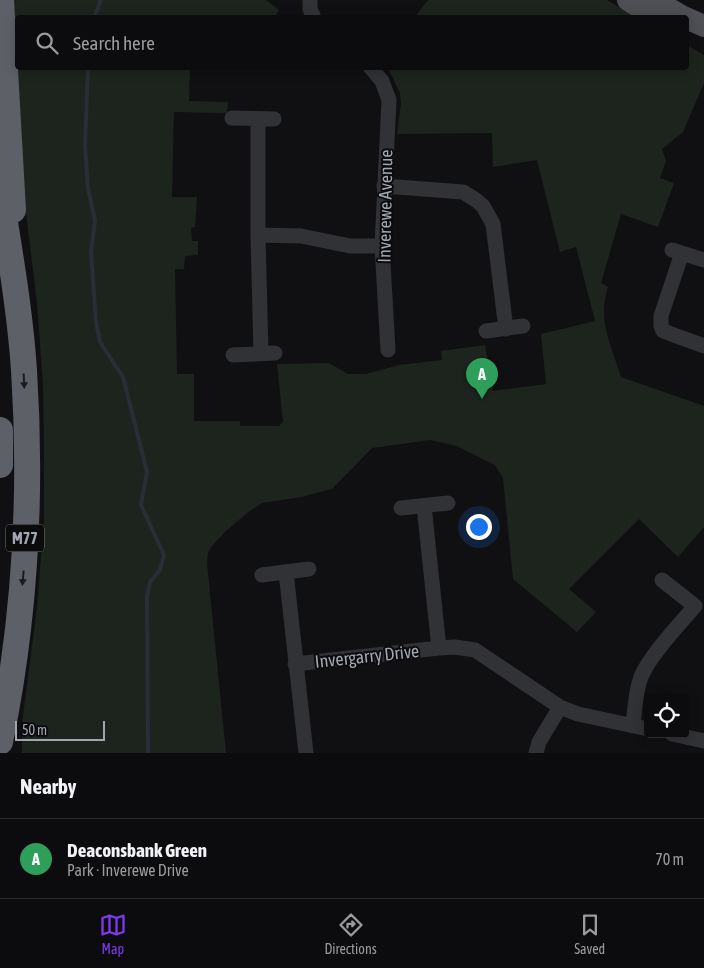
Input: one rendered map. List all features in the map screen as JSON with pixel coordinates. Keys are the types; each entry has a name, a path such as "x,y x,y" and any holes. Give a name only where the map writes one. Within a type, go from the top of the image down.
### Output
{"highway":[{"name":"M77","path":"1,0 20,333"},
{"name":"M77","path":"0,190 24,369 28,458 26,530 19,623 0,742"},
{"path":"0,430 0,465"}],"main road":[{"path":"628,0 651,15"},
{"path":"654,0 681,15"},
{"path":"689,19 704,26"},
{"path":"689,35 704,42"}],"street":[{"path":"310,0 310,10 312,15"},
{"name":"Inverewe Avenue","path":"373,70 382,80 389,100 382,246 388,350"},
{"path":"232,118 274,119"},
{"path":"233,355 268,353 258,235 258,119"},
{"path":"384,186 463,192 483,206 493,224 506,329"},
{"path":"258,235 301,236 350,246 382,246"},
{"path":"704,260 677,251 661,316 661,326 664,331 704,346"},
{"path":"486,331 523,326"},
{"path":"401,508 448,504"},
{"name":"Invergarry Drive","path":"424,506 439,648"},
{"path":"262,575 309,569"},
{"name":"Invergarry Drive","path":"286,572 306,753"},
{"path":"640,728 637,689 641,676 650,661 700,610 662,580"},
{"name":"Invergarry Drive","path":"296,664 439,648 454,647 475,650 560,707 578,714 640,728"},
{"path":"536,753 539,742 560,707"},
{"path":"689,738 704,741"}],"shaded area":[{"path":"12,0 266,0 279,10 276,15 15,15 15,49"},
{"path":"428,0 607,0 632,15 416,15"},
{"path":"689,46 704,55 704,83 683,132 662,149 666,161 660,178 674,183 658,227 621,214 601,283 608,287 604,310 605,322 621,377 704,406 704,527 678,557 639,519 569,589 596,612 577,632 513,579 503,478 495,465 457,446 430,440 372,448 332,489 301,497 262,503 226,531 208,553 207,563 226,753 22,753 22,723 37,607 44,519 43,386 37,303 24,197 16,70 190,70 189,101 228,102 227,113 174,112 172,197 197,197 195,227 191,228 192,241 198,241 198,255 185,256 184,269 175,269 177,374 194,374 194,421 240,421 240,426 279,426 283,422 277,364 329,363 348,374 366,374 399,365 442,360 441,351 485,345 493,391 546,384 541,334 595,321 576,247 560,252 537,160 493,167 492,133 397,134 401,104 400,93 389,70 689,70"}],"waterway":[{"path":"95,15 101,0"},
{"path":"88,70 85,145 88,188 95,221 91,252 96,322 100,342 123,377 147,472 141,505 164,555 160,570 150,582 147,596 148,753"}],"place":[{"name":"Deaconsbank Green","path":"482,399"}]}
